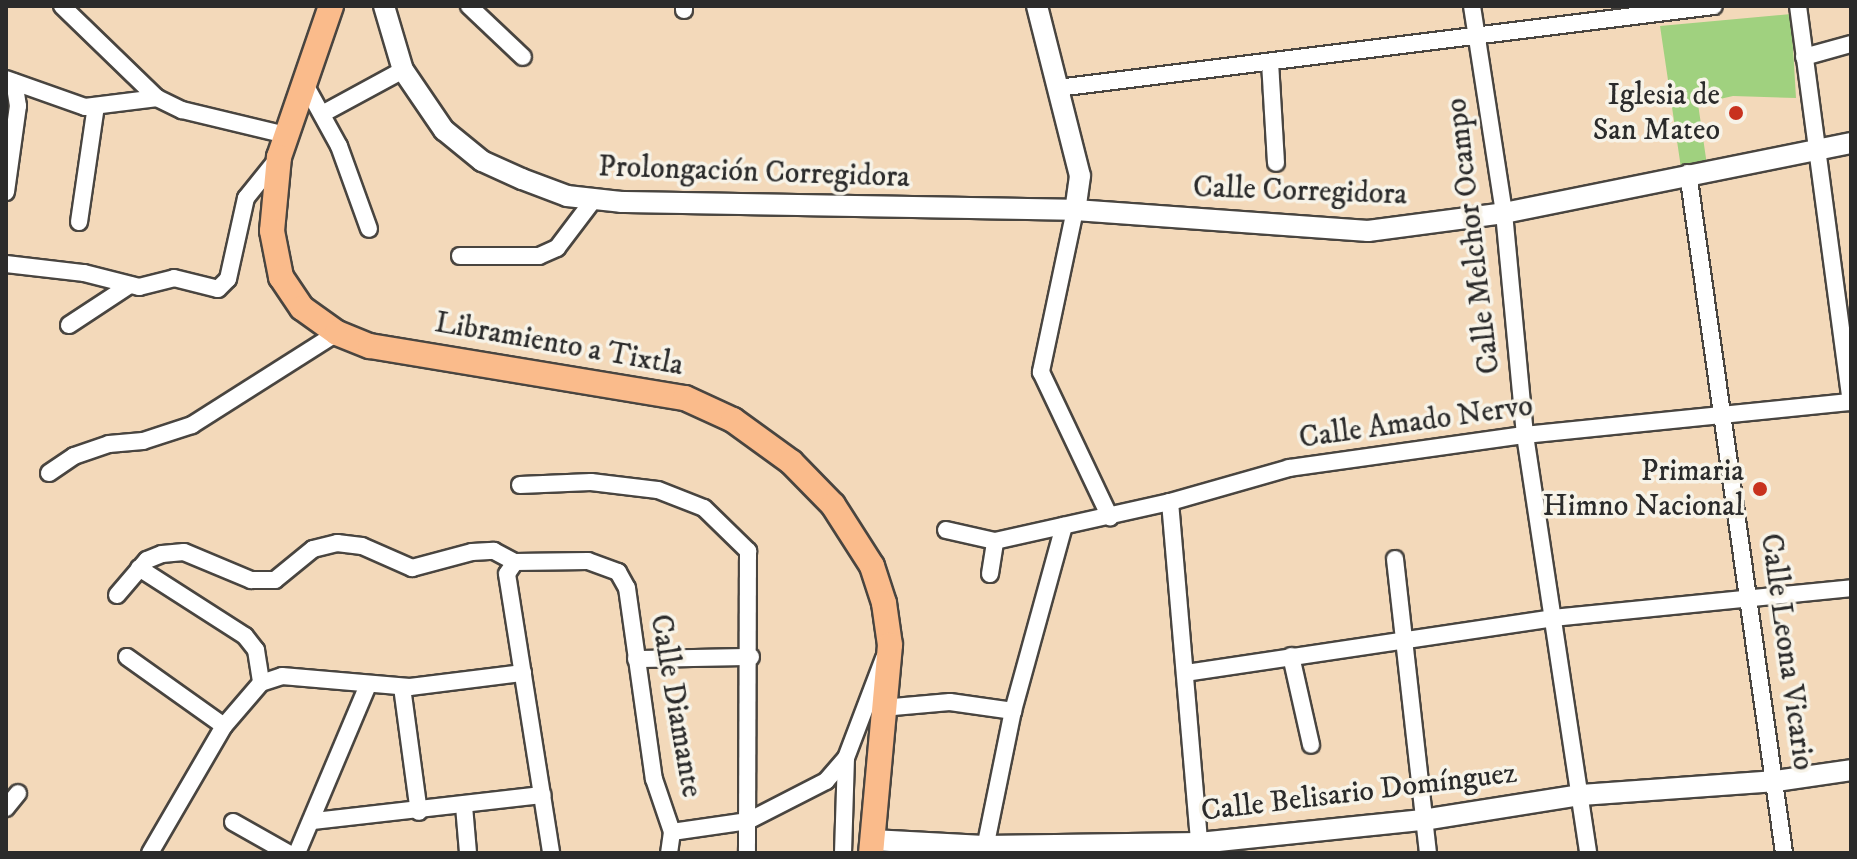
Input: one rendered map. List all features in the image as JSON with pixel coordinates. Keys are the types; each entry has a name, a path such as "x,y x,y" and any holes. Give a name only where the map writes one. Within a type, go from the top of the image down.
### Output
{"main road":[{"name":"Libramiento a Tixtla","path":"331,6 307,88 282,146 272,231 281,277 302,308 337,333 370,346 685,398 733,420 791,462 833,505 872,566 890,645 872,846"}],"street":[{"path":"6,264 84,273 130,285 174,278 225,286 246,198 282,146 157,98 62,6"},
{"name":"Prolongación Corregidora","path":"384,6 403,70 444,130 482,161 567,196 1075,210"},
{"path":"469,6 523,57"},
{"path":"1037,6 1080,176 1041,372 1110,517"},
{"name":"Calle Melchor Ocampo","path":"1472,6 1504,213 1525,435 1588,853"},
{"path":"1058,88 1478,39 1714,6"},
{"path":"1798,6 1814,150 1851,402"},
{"path":"1804,57 1851,44"},
{"path":"1270,62 1276,163"},
{"path":"322,114 403,70"},
{"path":"10,80 58,101 96,106 139,97 157,98"},
{"path":"6,192 18,106 10,80"},
{"path":"307,88 339,146 369,229"},
{"path":"79,222 96,106"},
{"name":"Calle Corregidora","path":"1075,210 1368,231 1504,213 1688,173 1851,143"},
{"name":"Calle Leona Vicario","path":"1688,173 1725,416 1784,853"},
{"path":"460,256 548,252 573,233 594,199"},
{"path":"69,325 130,285"},
{"path":"49,473 74,456 109,444 143,441 192,425 337,333"},
{"name":"Calle Amado Nervo","path":"995,541 1110,517 1289,468 1525,435 1851,402"},
{"path":"520,485 626,484 704,508 748,551 751,657 747,853"},
{"path":"1170,502 1200,848"},
{"path":"984,849 1013,711 1064,526"},
{"path":"946,530 995,541 990,574"},
{"path":"117,595 139,568 162,554 184,552 251,580 275,580 313,549 337,543 362,546 412,568 472,552 494,551 515,562 507,574 551,853"},
{"path":"1395,559 1428,853"},
{"name":"Calle Diamante","path":"515,562 588,561 618,572 627,588 654,779 672,832 748,821 826,781 846,758 890,645"},
{"path":"139,568 245,636 256,650 261,683"},
{"path":"1186,673 1553,618 1851,588"},
{"path":"1291,656 1311,745"},
{"path":"127,657 224,726"},
{"path":"636,659 751,657"},
{"path":"150,853 224,726 261,683 282,676 367,687 402,687 523,673"},
{"path":"297,853 314,821 367,687"},
{"path":"402,687 419,812"},
{"path":"882,708 950,702 1013,711"},
{"path":"843,853 846,758"},
{"name":"Calle Belisario Domínguez","path":"872,846 1200,848 1423,820 1581,795 1776,781 1851,770"},
{"path":"6,808 18,793"},
{"path":"314,821 419,812 543,795"},
{"path":"464,806 468,853"},
{"path":"233,822 288,853"},
{"path":"669,853 672,832"}],"green space":[{"path":"1791,14 1796,98 1733,96 1698,104 1707,165 1681,168 1660,26"}],"place":[{"name":"Iglesia de San Mateo","path":"1736,113"},
{"name":"Primaria Himno Nacional","path":"1760,489"}]}
